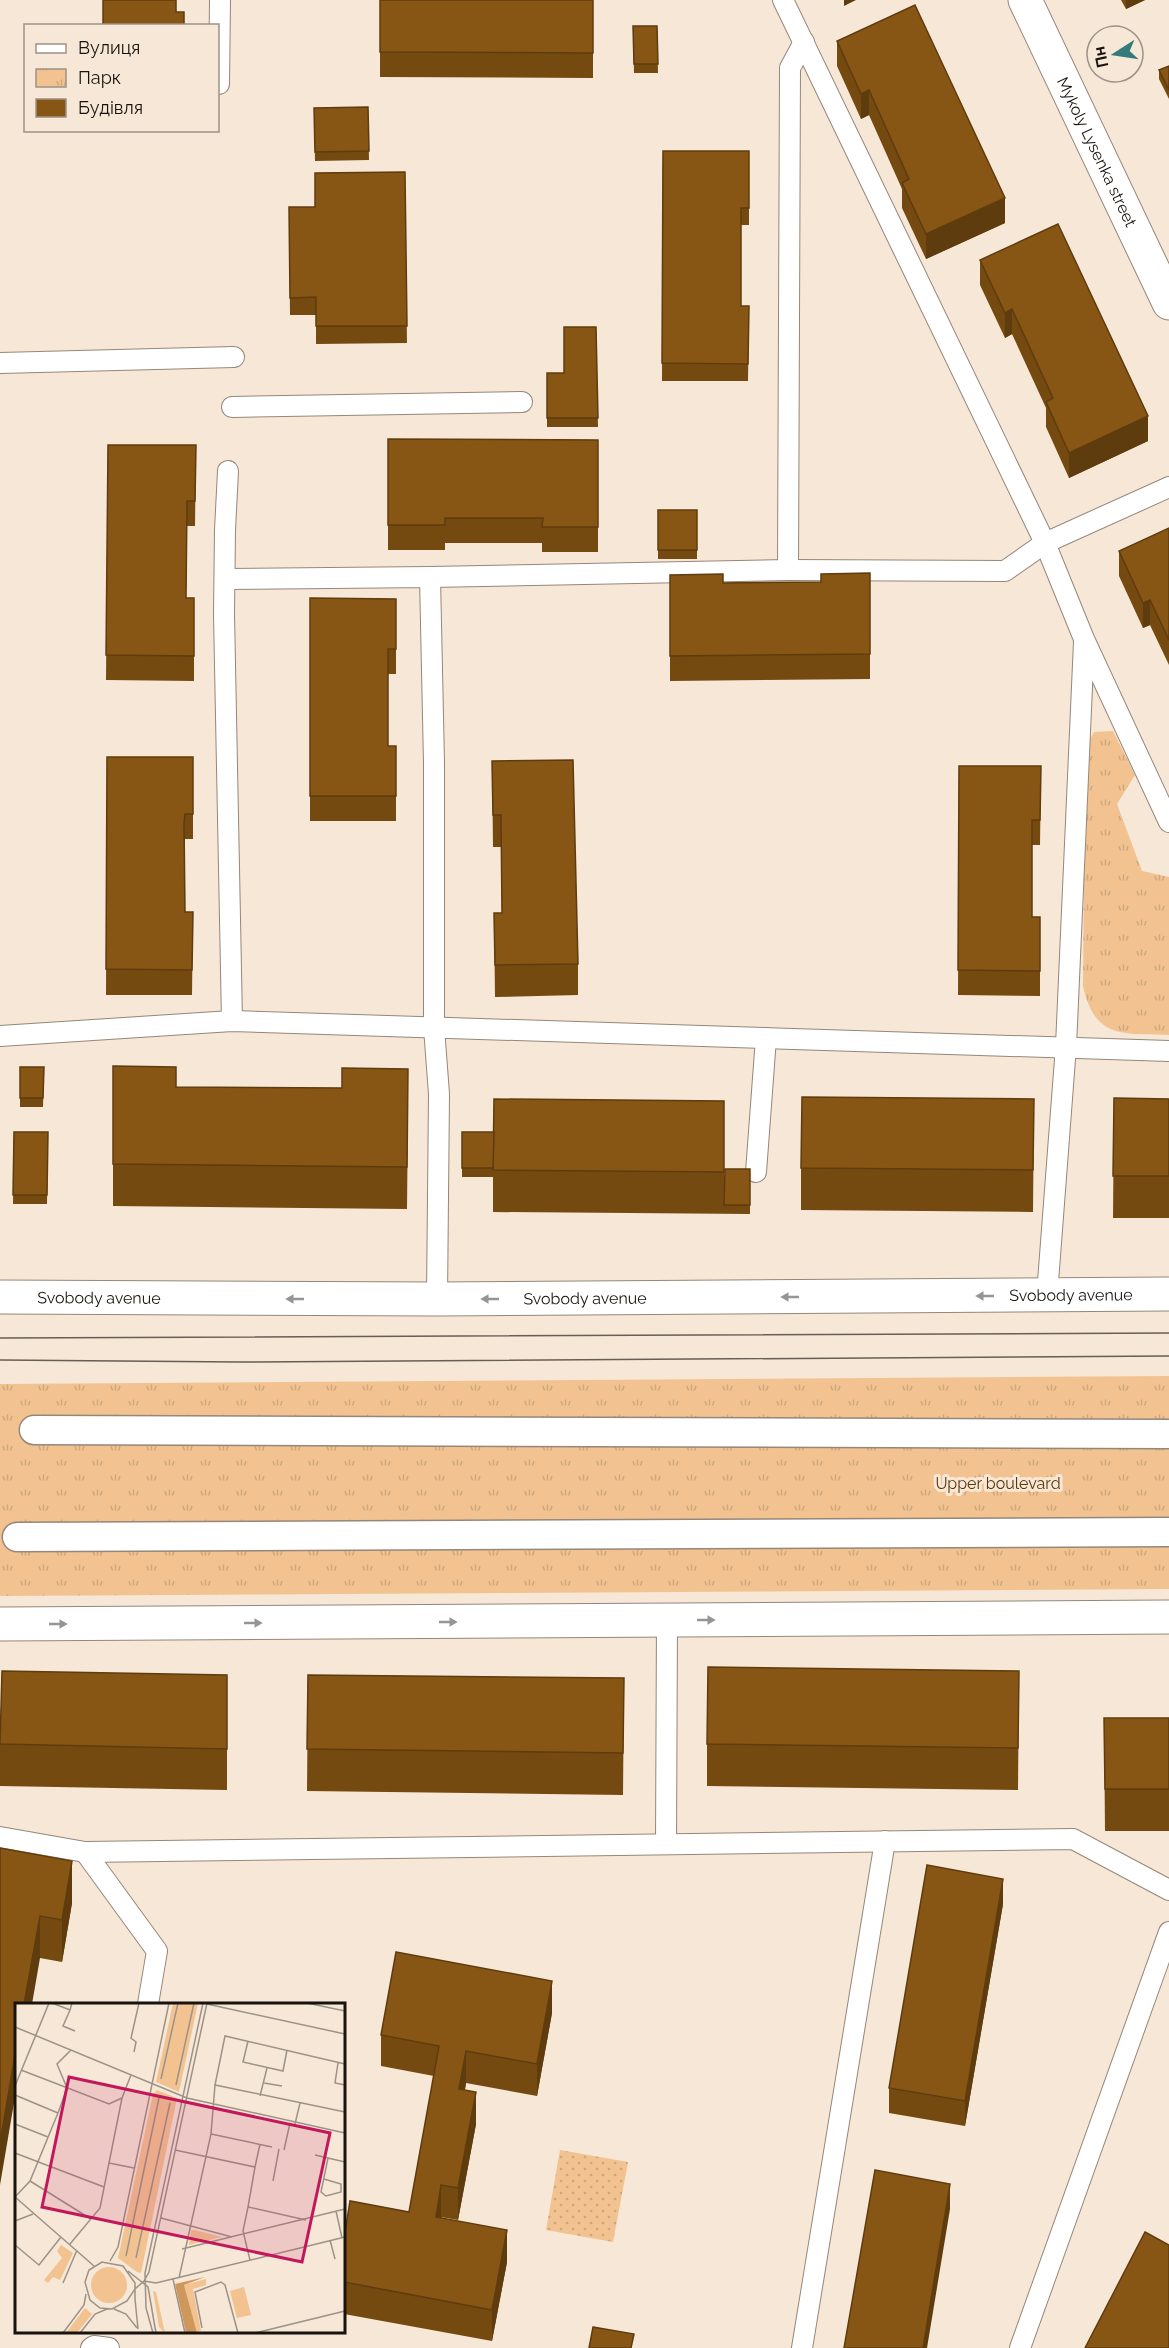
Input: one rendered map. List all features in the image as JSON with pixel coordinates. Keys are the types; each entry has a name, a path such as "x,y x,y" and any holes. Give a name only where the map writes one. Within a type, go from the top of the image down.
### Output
{"main road":[{"name":"Mykoly Lysenka street","path":"1025,0 1169,303"},
{"name":"Svobody avenue","path":"0,1297 436,1299 1169,1294"},
{"path":"0,1624 1169,1617"}],"street":[{"path":"34,1430 1169,1434"},
{"path":"17,1537 1169,1532"}],"lane":[{"path":"219,84 220,0"},
{"path":"783,0 1045,543 1084,639 1169,822"},
{"path":"788,570 790,68 804,42"},
{"path":"0,363 234,357"},
{"path":"232,407 522,402"},
{"path":"228,471 225,579 232,1021"},
{"path":"225,579 788,570 1005,571 1045,543 1169,487"},
{"path":"430,577 434,763 434,1028 439,1094 436,1299"},
{"path":"1047,1295 1066,1046 1084,639"},
{"path":"0,1036 232,1021 1169,1051"},
{"path":"756,1172 766,1038"},
{"path":"666,1844 667,1620"},
{"path":"0,1837 85,1852 1073,1839 1169,1890"},
{"path":"802,2348 885,1841"},
{"path":"85,1852 157,1951 148,2003"},
{"path":"1020,2348 1169,1932"}],"green space":[{"path":"1113,731 1135,775 1117,804 1142,871 1169,877 1169,1035 1125,1033 1103,1025 1088,1004 1083,986 1085,749 1094,732"},
{"name":"Upper boulevard","path":"1169,1376 1169,1589 0,1596 0,1384"},
{"path":"560,2150 628,2162 613,2242 546,2230"}],"building":[{"path":"103,0 176,0 176,12 184,12 184,24 103,24"},
{"path":"380,0 593,0 593,53 380,52"},
{"path":"915,5 1005,198 926,234 902,183 909,179 869,90 861,94 837,41"},
{"path":"633,26 657,26 658,64 634,64"},
{"path":"1169,66 1169,90 1159,70"},
{"path":"368,107 369,151 315,152 314,108"},
{"path":"663,151 749,151 749,208 741,208 741,306 749,306 748,364 662,363"},
{"path":"405,172 407,326 316,326 316,297 290,298 289,207 315,207 315,173"},
{"path":"1058,224 1148,416 1069,453 1046,402 1053,398 1012,309 1005,313 980,260"},
{"path":"564,327 596,327 598,418 547,418 547,373 564,373"},
{"path":"388,439 598,440 598,527 542,527 543,518 445,518 445,525 388,525"},
{"path":"108,445 196,445 195,501 187,501 186,598 194,598 194,656 106,655"},
{"path":"658,510 697,510 697,550 658,550"},
{"path":"1169,528 1169,640 1150,600 1143,603 1119,551"},
{"path":"870,573 870,654 670,656 670,575 723,574 723,583 821,582 821,574"},
{"path":"310,598 396,599 396,649 388,649 388,746 396,746 396,796 310,796"},
{"path":"107,757 193,757 193,814 185,814 184,823 185,912 193,912 192,970 106,969"},
{"path":"573,760 578,964 495,965 494,913 502,913 501,815 493,815 492,761"},
{"path":"959,766 1041,766 1040,820 1032,820 1032,917 1040,917 1040,971 958,970"},
{"path":"113,1066 176,1067 176,1087 342,1088 342,1068 408,1069 407,1167 113,1164"},
{"path":"20,1067 44,1067 43,1098 20,1098"},
{"path":"802,1097 1034,1099 1033,1170 801,1168"},
{"path":"1114,1098 1169,1099 1169,1176 1113,1176"},
{"path":"494,1099 724,1101 724,1172 493,1170"},
{"path":"14,1132 48,1132 47,1195 13,1195"},
{"path":"462,1132 494,1132 493,1168 462,1168"},
{"path":"725,1169 750,1169 750,1205 724,1205"},
{"path":"708,1667 1019,1671 1018,1748 707,1744"},
{"path":"2,1671 227,1675 227,1749 0,1744"},
{"path":"308,1675 624,1678 623,1753 307,1749"},
{"path":"1104,1718 1169,1718 1169,1789 1105,1789"},
{"path":"0,1848 72,1861 62,1920 40,1916 24,2003 15,2003 15,2055 0,2143"},
{"path":"927,1865 1003,1879 965,2101 889,2088"},
{"path":"396,1952 552,1981 537,2064 466,2051 459,2089 476,2092 458,2188 441,2185 436,2217 507,2230 492,2310 345,2282 345,2232 350,2201 409,2212 439,2046 381,2035"},
{"path":"875,2170 950,2184 923,2348 844,2348"},
{"path":"1145,2232 1169,2245 1169,2348 1085,2348"},
{"path":"593,2327 634,2334 631,2348 589,2348"}],"tram line":[{"path":"0,1338 1169,1333"},
{"path":"0,1360 239,1362 1169,1356"}]}
